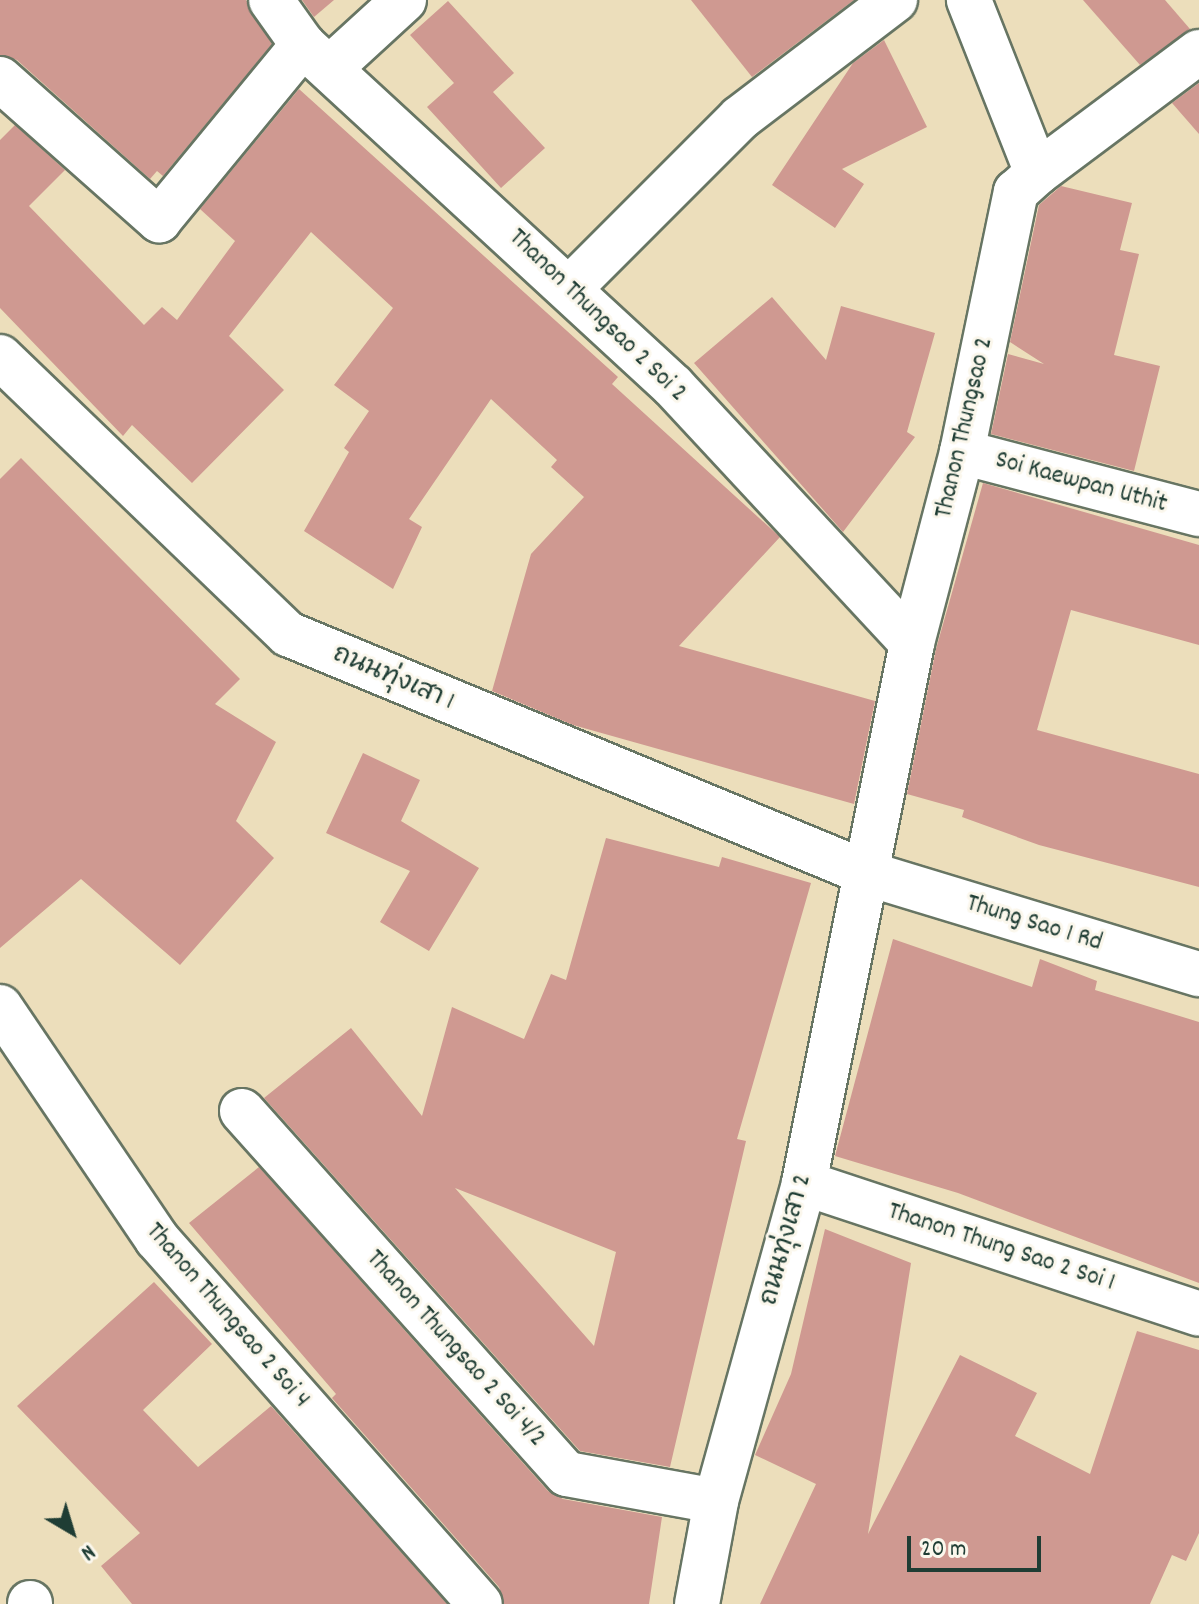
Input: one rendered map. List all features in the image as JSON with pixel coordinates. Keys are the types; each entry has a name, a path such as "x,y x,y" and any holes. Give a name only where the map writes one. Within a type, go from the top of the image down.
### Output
{"street":[{"name":"Thanon Thungsao 2 Soi 2","path":"271,0 317,56 673,386 912,643"},
{"path":"0,79 159,220 317,56 404,0"},
{"path":"570,288 740,118 895,0"},
{"path":"969,0 1037,173"},
{"name":"Thanon Thungsao 2","path":"869,874 912,643 962,452 1016,192 1199,52"},
{"name":"ถนนทุ่งเสา 1","path":"0,357 288,634 869,874"},
{"name":"Soi Kaewpan Uthit","path":"962,452 1199,514"},
{"name":"Thung Sao 1 Rd","path":"869,874 1199,974"},
{"name":"ถนนทุ่งเสา 2","path":"697,1604 716,1501 804,1183 869,874"},
{"name":"Thanon Thungsao 2 Soi 4","path":"1,1010 157,1239 480,1604"},
{"name":"Thanon Thungsao 2 Soi 4/2","path":"242,1111 567,1474 716,1501"},
{"name":"Thanon Thung Sao 2 Soi 1","path":"804,1183 1199,1314"}],"building":[{"path":"0,0 246,0 272,44 163,176 157,171 150,179 17,60 0,55"},
{"path":"302,0 334,0 314,17"},
{"path":"691,0 854,0 752,77"},
{"path":"1083,0 1165,0 1190,29 1140,65"},
{"path":"448,1 514,73 493,92 545,148 501,188 427,107 454,83 410,35"},
{"path":"884,40 927,127 842,169 864,184 835,228 772,185 853,63"},
{"path":"1199,83 1199,134 1172,103"},
{"path":"299,89 618,377 612,384 780,537 679,646 875,701 854,804 573,725 492,691 531,554 584,497 551,467 557,460 491,399 409,519 422,527 393,589 304,531 349,452 344,448 369,411 334,385 393,308 311,232 229,336 284,390 192,483 132,425 123,436 0,308 0,140 15,125 65,170 29,206 144,325 162,307 177,320 235,241 200,209"},
{"path":"1061,186 1132,203 1120,250 1139,254 1114,355 1160,366 1134,471 991,434 1008,354 1044,364 1010,342 1039,205"},
{"path":"772,297 826,360 841,306 935,333 907,432 915,437 843,532 694,363"},
{"path":"21,458 240,679 215,704 276,742 236,821 274,858 180,965 81,879 0,948 0,479"},
{"path":"983,483 1199,545 1199,645 1071,610 1037,730 1199,774 1199,887 1039,845 962,817 964,810 907,794 936,649"},
{"path":"363,753 420,780 401,821 479,868 429,951 380,922 410,871 326,833"},
{"path":"606,838 719,867 722,857 811,883 737,1139 746,1141 670,1467 580,1451 264,1098 351,1028 422,1116 452,1007 524,1039 551,974 566,980","holes":["455,1188 616,1252 594,1346"]},
{"path":"893,939 1032,987 1040,959 1097,981 1095,990 1199,1022 1199,1283 958,1193 835,1156"},
{"path":"259,1167 548,1491 563,1499 662,1517 649,1604 504,1604 499,1587 332,1398 336,1394 189,1223"},
{"path":"825,1229 911,1263 868,1534 960,1355 1037,1393 1015,1436 1090,1474 1137,1331 1199,1350 1199,1533 1186,1561 1172,1555 1150,1604 760,1604 816,1484 755,1455 791,1374"},
{"path":"154,1282 212,1344 143,1410 198,1467 271,1406 447,1604 132,1604 101,1566 140,1533 17,1406"}]}
